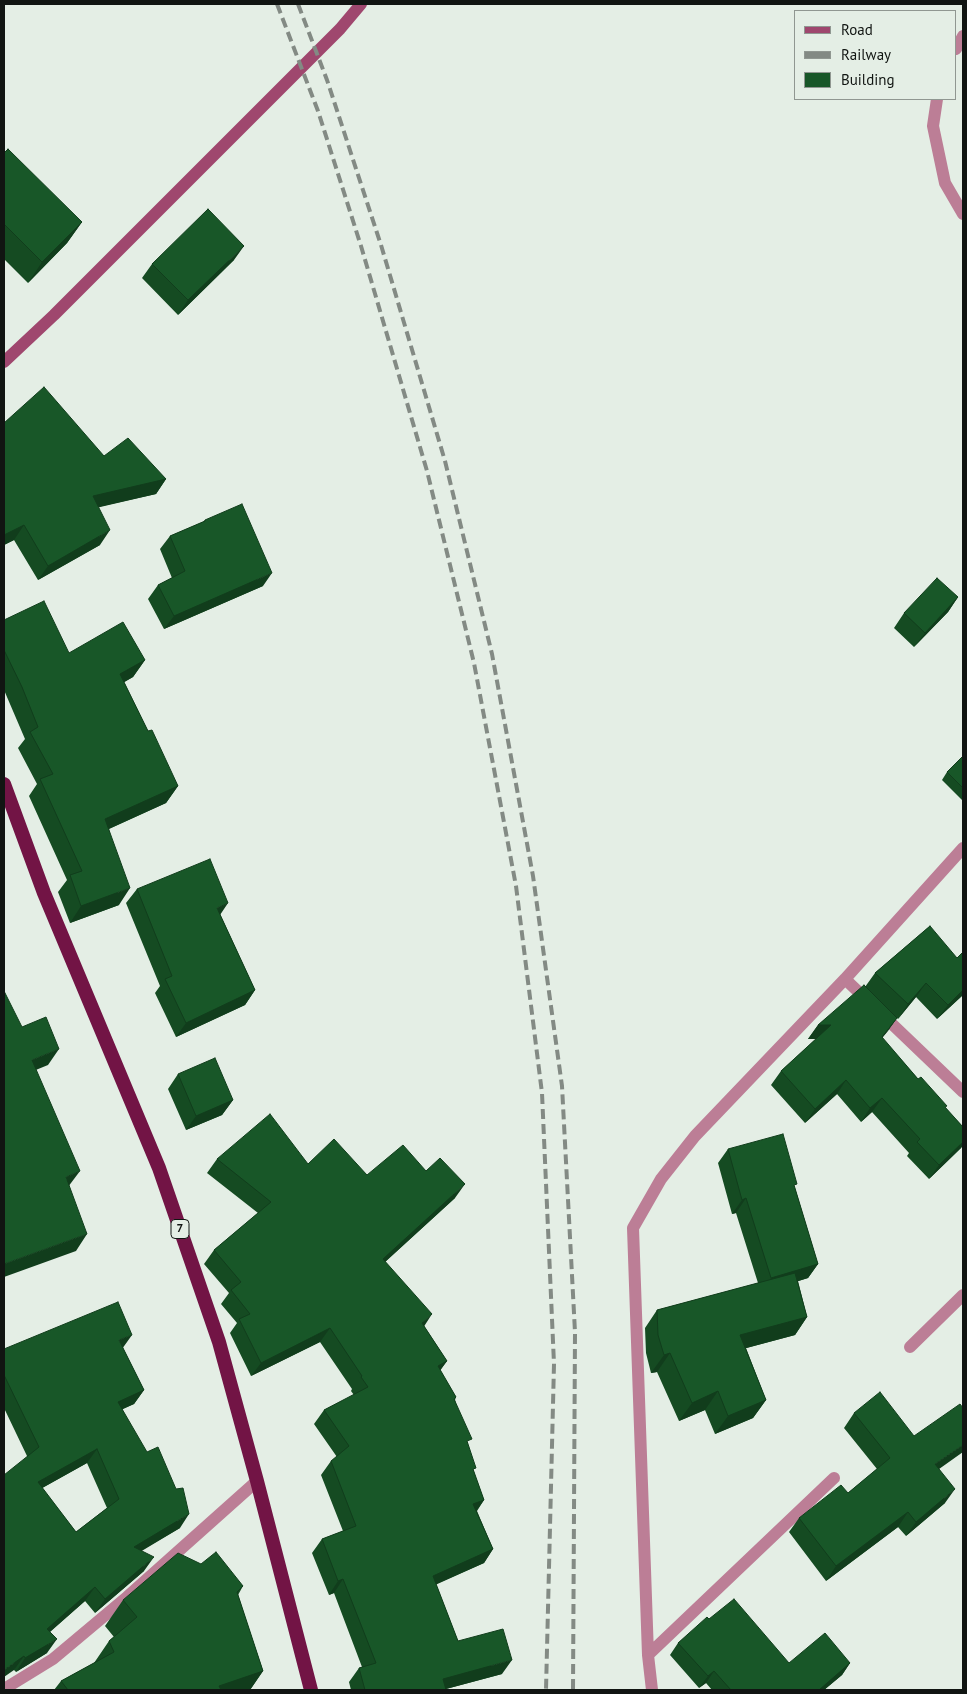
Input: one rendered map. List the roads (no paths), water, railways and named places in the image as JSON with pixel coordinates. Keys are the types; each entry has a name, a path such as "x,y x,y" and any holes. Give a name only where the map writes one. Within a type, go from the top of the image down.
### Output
{"highway":[{"name":"7","path":"4,784 44,894 159,1168 219,1342 258,1481 311,1690"}],"main road":[{"path":"4,362 54,315 340,29 361,4"}],"street":[{"path":"957,47 963,36"},
{"path":"937,100 933,126 945,183 963,214"},
{"path":"652,1690 648,1655 633,1228 661,1179 695,1136 846,979 963,848"},
{"path":"846,979 963,1092"},
{"path":"910,1347 963,1295"},
{"path":"648,1655 834,1478"},
{"path":"4,1689 53,1659 127,1597 258,1481"}],"railway":[{"path":"277,4 318,111 361,246 427,471 474,663 516,886 542,1093 554,1364 546,1690"},
{"path":"298,4 327,80 381,245 445,461 492,654 533,876 562,1086 575,1332 573,1690"}]}
